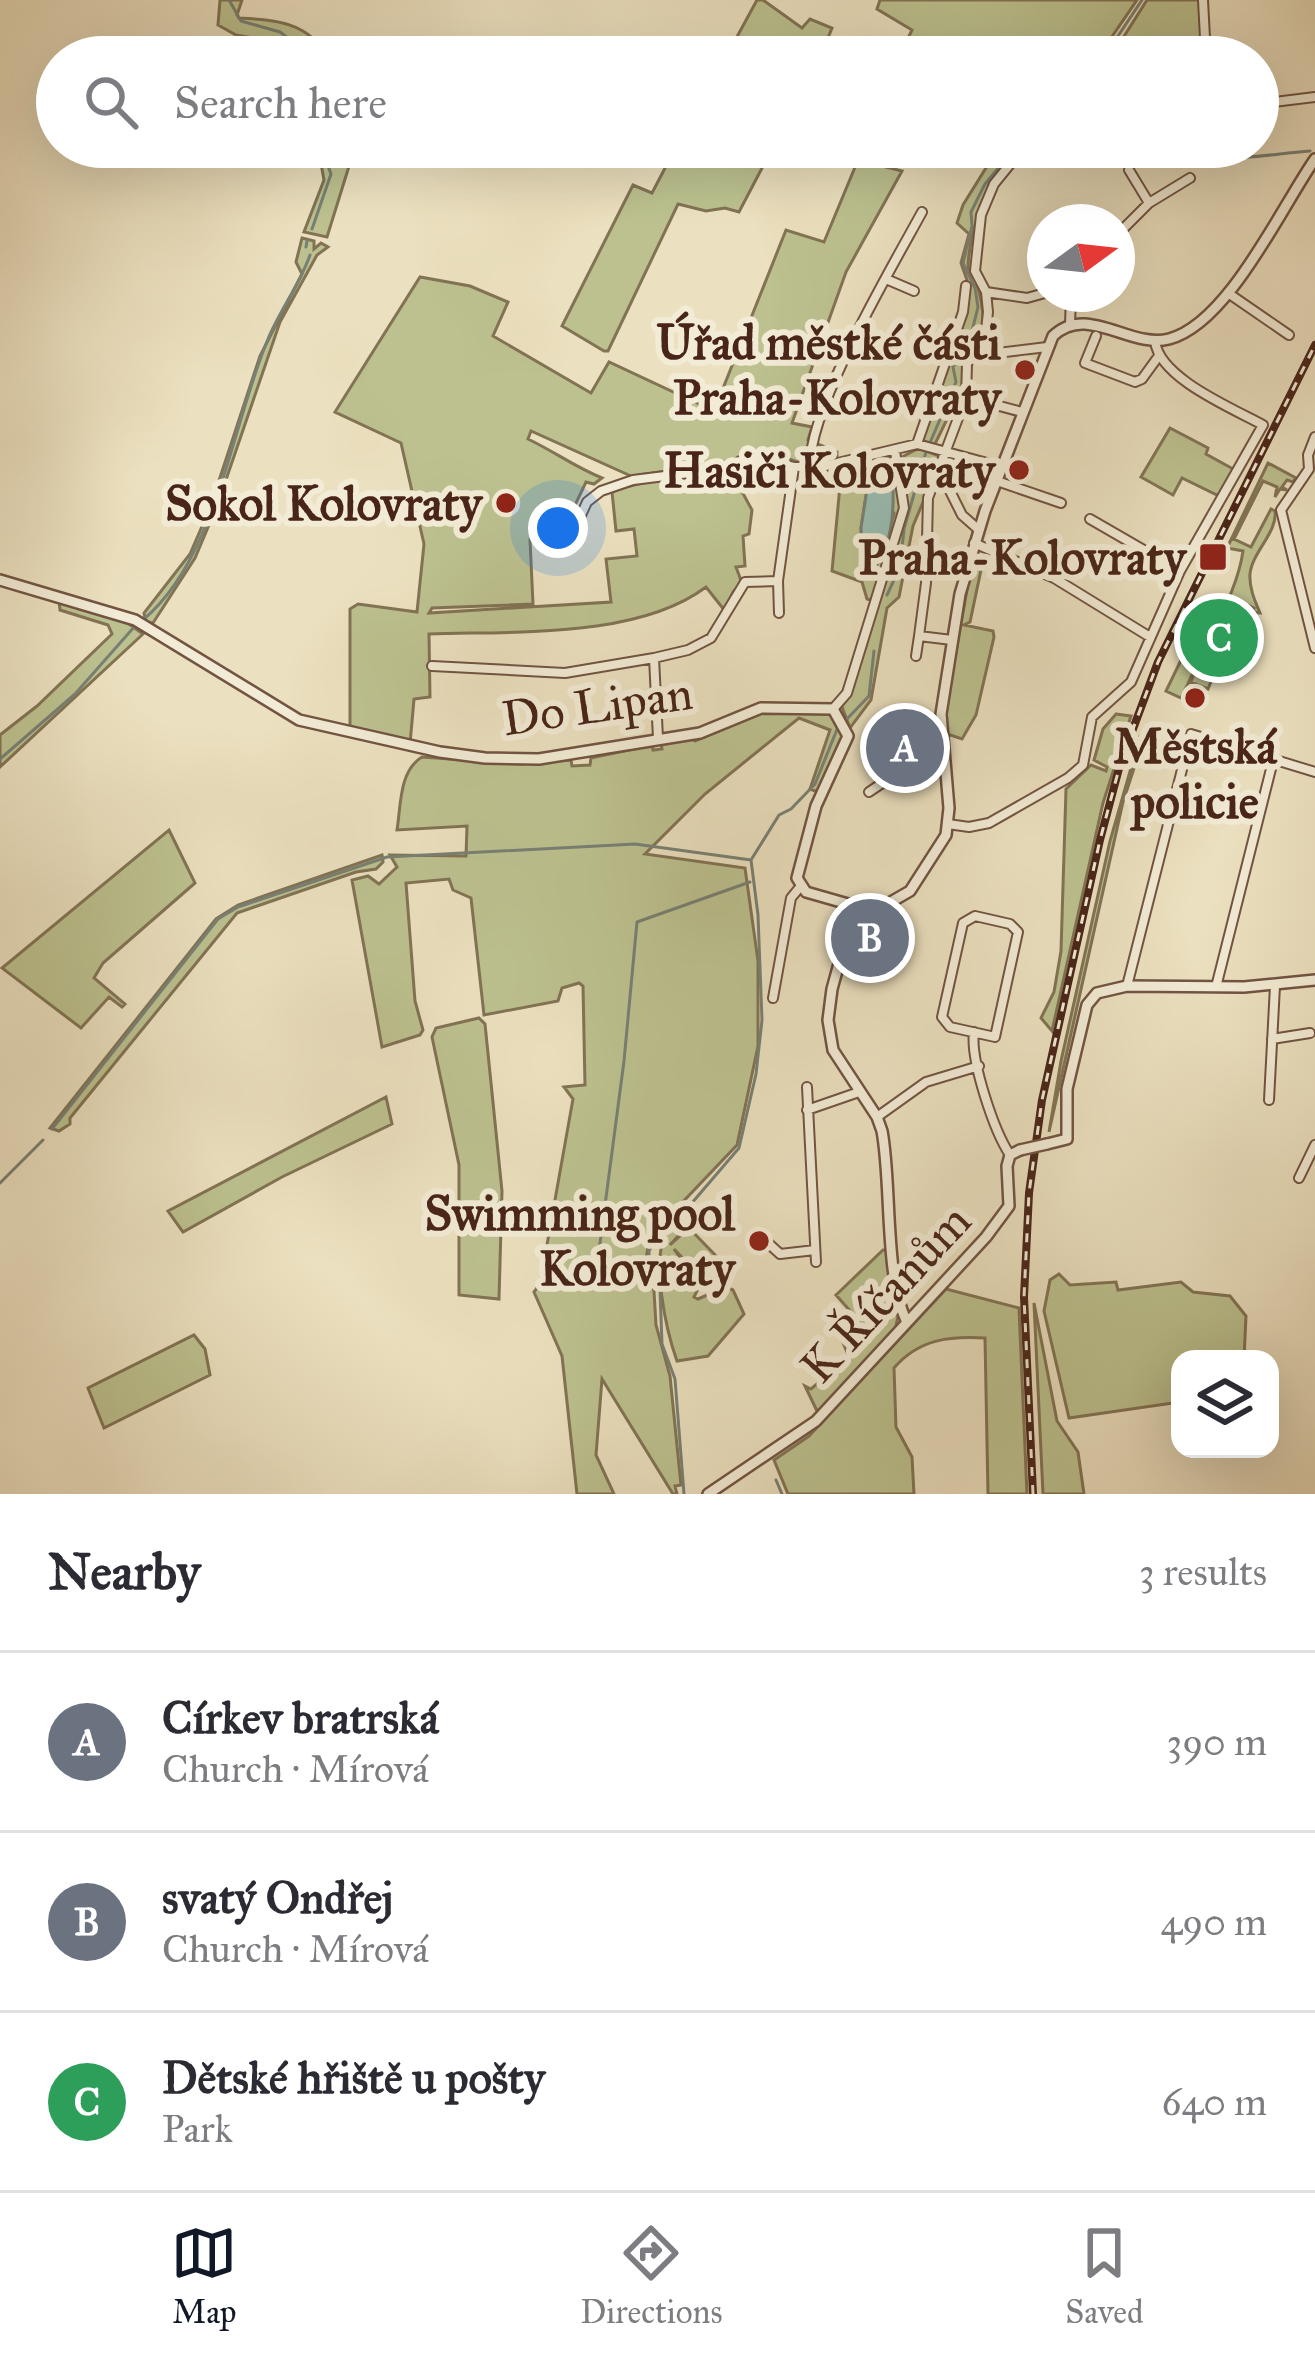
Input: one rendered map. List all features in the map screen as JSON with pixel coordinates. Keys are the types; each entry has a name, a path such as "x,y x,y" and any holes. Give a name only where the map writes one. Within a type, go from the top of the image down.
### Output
{"street":[{"path":"1203,0 1205,36"},
{"path":"1279,101 1315,97"},
{"path":"907,1322 901,1306 884,1143 877,1117 833,1050 828,1020 845,937 862,918 910,891 939,850 948,824 941,734 952,640 974,543 1053,336 1083,322 1155,340 1182,334 1228,293 1314,159"},
{"path":"916,656 926,583 928,498 941,449 966,397 967,364 986,330 986,292 975,271 981,215 994,184 1007,168"},
{"path":"1129,170 1149,203"},
{"path":"1135,217 1190,178"},
{"path":"810,467 816,430 922,212"},
{"path":"886,279 914,291"},
{"path":"920,444 963,312 966,286"},
{"path":"986,292 1027,298"},
{"path":"1228,293 1289,335"},
{"path":"1070,312 1070,325"},
{"path":"1096,336 1085,363 1132,381 1142,379 1158,357"},
{"path":"948,824 988,823 1083,765 1092,717 1131,682 1180,572 1263,425 1208,395 1158,357 1155,340"},
{"path":"971,356 1047,347"},
{"path":"966,397 1022,412"},
{"path":"1315,437 1308,455 1312,469 1281,507 1315,648"},
{"path":"576,526 594,495 633,480 713,470 753,458 810,467 920,444 1002,467"},
{"path":"862,918 855,906 808,893 800,887 797,874 805,838 847,741 847,731 833,709 847,693 904,508 895,451"},
{"path":"779,613 778,581 794,467"},
{"path":"934,476 945,481 962,515 979,530"},
{"path":"997,481 1061,503"},
{"path":"1090,519 1180,572"},
{"path":"974,543 1054,578 1150,637"},
{"name":"Do Lipan","path":"0,580 135,620 299,720 485,758 539,759 614,749 700,733 761,708 833,709"},
{"path":"431,667 565,673 688,650 711,638 746,582 778,581"},
{"path":"919,636 952,640"},
{"path":"655,658 658,738"},
{"path":"905,784 925,743 941,734"},
{"path":"1127,986 1191,734 1315,772"},
{"path":"1216,986 1274,758"},
{"path":"869,792 911,764 944,771"},
{"path":"773,998 790,898 800,887"},
{"path":"972,916 1010,924 1018,932 995,1036 974,1032 947,1026 942,1017 963,923 972,916"},
{"path":"974,1032 992,1123 1015,1152 1067,1139 1067,1089 1087,1005 1097,993 1127,986 1275,986 1315,980"},
{"path":"1269,1100 1275,986"},
{"path":"1272,1039 1310,1033"},
{"path":"877,1117 926,1082 979,1066"},
{"path":"807,1087 816,1262"},
{"path":"807,1110 859,1092"},
{"path":"1300,1178 1315,1145"},
{"name":"K Říčanům","path":"708,1494 816,1421 1007,1211 1011,1195 1007,1166 1015,1152"},
{"path":"767,1242 780,1254 815,1250"}],"green space":[{"path":"220,0 242,0 239,18 278,22 311,36 242,36 218,25"},
{"path":"757,0 802,28 810,19 832,28 829,36 737,36"},
{"path":"880,0 1137,0 1112,36 909,36 912,30 877,9"},
{"path":"1147,0 1200,0 1201,36 1124,36"},
{"path":"322,168 348,168 327,237 304,232 324,180"},
{"path":"665,168 762,168 739,212 678,204 604,351 562,326 633,185 652,193"},
{"path":"855,168 902,171 846,272 792,423 812,427 808,440 837,452 837,461 797,462 762,449 760,454 732,462 631,476 531,431 528,439 602,478 594,484 586,482 558,541 530,540 533,604 432,608 429,613 611,602 606,559 637,556 634,529 616,531 612,492 748,463 734,477 752,510 749,534 743,536 745,566 736,567 742,583 725,611 706,587 678,604 610,624 535,632 429,634 430,697 414,699 410,744 350,726 350,609 358,604 417,612 424,544 401,443 335,412 420,277 470,286 508,302 493,336 591,393 609,362 714,411 786,230 824,242"},
{"path":"986,168 1003,168 977,219 969,251 968,268 983,314 980,341 967,367 966,397 949,415 935,444 917,440 953,343 967,280 961,263 969,234 957,223"},
{"path":"302,238 314,241 314,249 321,243 328,247 317,255 280,322 195,558 153,623 146,622 144,613 190,554 210,508 260,356 302,274 296,262"},
{"path":"1170,428 1208,448 1206,454 1235,470 1221,497 1182,478 1173,495 1141,477"},
{"path":"919,448 942,457 913,526 899,597 887,608 871,700 850,728 842,707 877,602 867,599 862,582 832,571 841,475 818,470 900,458","holes":["868,483 894,513 880,560 870,573 863,570 861,528"]},
{"path":"1268,463 1296,478 1287,480 1282,487 1287,490 1280,489 1275,497 1277,487 1263,481 1234,539 1251,547 1271,509 1275,511 1273,527 1250,574 1260,613 1243,603 1208,689 1191,682 1196,667 1181,698 1166,691 1182,658 1198,666 1225,608 1243,551 1227,548"},
{"path":"971,567 981,570 970,622 964,625 993,631 994,637 976,715 962,739 947,734 945,714"},
{"path":"59,601 125,621 143,634 0,767 0,735 112,634 108,625 60,610"},
{"path":"763,712 831,713 844,735 818,792 810,789 830,730 799,718 705,794 645,854 745,868 758,961 758,1046 737,1145 658,1228 645,1265 670,1376 681,1485 675,1486 677,1494 673,1494 602,1379 596,1455 614,1494 577,1494 562,1356 534,1292 540,1284 573,1099 564,1087 585,1085 583,986 562,988 558,1001 484,1015 471,898 453,890 449,879 406,883 415,1001 423,1030 382,1047 352,880 368,876 379,884 397,867 390,855 466,856 467,826 397,830 405,780 422,757 520,764 571,760 572,766 590,765 591,758 652,745 653,750 662,749 661,742 690,737 695,741"},
{"path":"1116,714 1131,716 1103,803 1052,1031 1041,1018 1054,992 1061,951 1066,789 1091,765 1106,771 1107,767 1094,760 1103,729"},
{"path":"1139,740 1141,747 1123,802 1049,1132 1110,841"},
{"path":"169,830 195,883 103,963 94,978 125,1004 122,1007 109,997 81,1028 2,968"},
{"path":"382,855 383,862 376,869 237,913 70,1118 70,1124 59,1131 50,1128 216,919 238,905"},
{"path":"479,1018 485,1024 502,1191 499,1299 459,1295 459,1165 432,1037 436,1028"},
{"path":"386,1097 392,1124 183,1232 168,1211"},
{"path":"689,1212 687,1226 670,1245 689,1228 719,1259 701,1277 674,1249 700,1285 694,1297 726,1287 733,1290 744,1314 708,1356 677,1361 665,1314 660,1258 668,1231"},
{"path":"888,1250 898,1316 895,1331 817,1411 805,1386 811,1389 849,1357 841,1338 859,1321 836,1295"},
{"path":"1059,1274 1070,1285 1116,1282 1118,1290 1181,1282 1193,1292 1230,1296 1246,1316 1244,1350 1171,1350 1171,1403 1069,1418 1044,1311 1050,1280"},
{"path":"946,1289 1019,1308 1027,1494 988,1494 985,1338 972,1338 924,1345 894,1368 896,1427 912,1457 914,1494 788,1494 774,1460 809,1436"},
{"path":"1034,1303 1057,1421 1078,1452 1084,1494 1043,1494"},
{"path":"194,1335 205,1349 210,1375 104,1428 88,1388"}],"water":[{"path":"868,483 893,488 893,499 886,546 868,574 863,570 861,528"}],"waterway":[{"path":"229,0 241,21 285,36"},
{"path":"1118,36 1142,0"},
{"path":"1279,154 1310,151"},
{"path":"312,229 331,174 329,168"},
{"path":"887,595 900,567 904,529 926,452 956,382 953,367 970,339 978,307 963,263 971,212 998,168"},
{"path":"306,247 307,241"},
{"path":"144,619 169,593 206,526 268,339 310,255"},
{"path":"0,759 75,694 135,626"},
{"path":"845,721 869,696 874,651"},
{"path":"684,1494 675,1379 662,1344 660,1291 649,1266 649,1251 666,1222 691,1204 739,1148 756,1074 762,1020 751,860 779,815 815,784 838,727"},
{"path":"52,1129 218,919 238,907 387,857 635,844 751,860"},
{"path":"597,1266 637,922 750,882"},
{"path":"0,1183 43,1140"},
{"path":"776,1480 782,1494"}],"railway":[{"path":"1033,1494 1024,1297 1029,1193 1042,1100 1100,840 1121,761 1158,662 1315,345"}],"place":[{"name":"Úřad městké části Praha-Kolovraty","path":"1025,370"},
{"name":"Hasiči Kolovraty","path":"1019,470"},
{"name":"Sokol Kolovraty","path":"506,503"},
{"name":"Praha-Kolovraty","path":"1213,557"},
{"name":"Dětské hřiště u pošty","path":"1219,638"},
{"name":"Městská policie","path":"1195,698"},
{"name":"Církev bratrská","path":"905,748"},
{"name":"svatý Ondřej","path":"870,938"},
{"name":"Swimming pool Kolovraty","path":"759,1241"}]}
